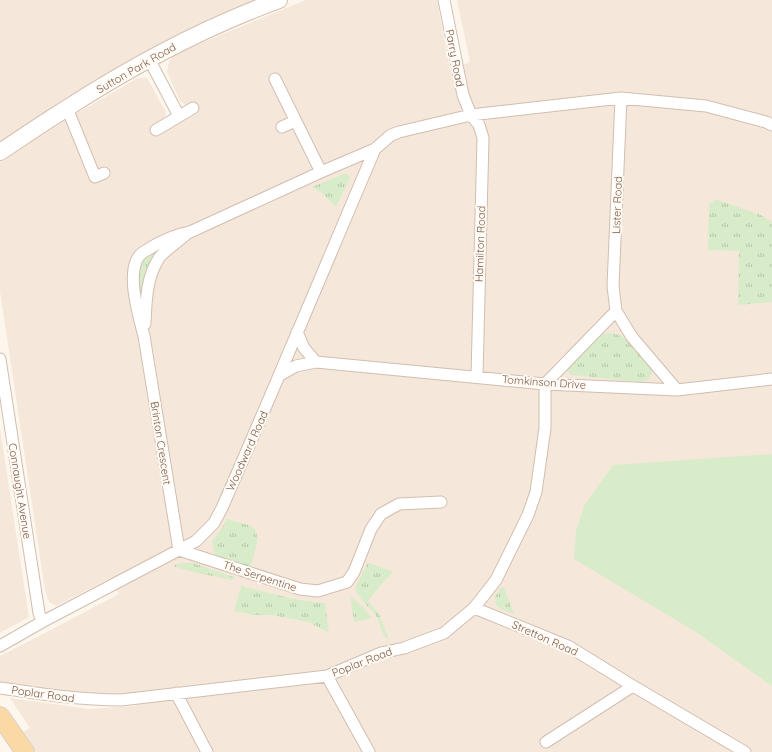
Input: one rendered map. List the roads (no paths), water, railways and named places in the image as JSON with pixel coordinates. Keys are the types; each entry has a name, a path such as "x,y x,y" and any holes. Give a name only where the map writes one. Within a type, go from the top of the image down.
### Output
{"main road":[{"name":"Sutton Park Road","path":"0,152 67,108 149,59 208,30 279,0"},
{"path":"0,716 25,752"}],"street":[{"name":"Parry Road","path":"444,0 463,95 471,115"},
{"path":"149,59 179,116"},
{"path":"275,79 321,172"},
{"path":"375,149 391,136 399,132 471,115 621,98 706,106 766,122 772,125"},
{"name":"Lister Road","path":"621,98 613,286 616,311 632,337 677,390"},
{"path":"67,108 95,177"},
{"path":"156,130 193,108"},
{"name":"Hamilton Road","path":"471,115 479,125 483,138 477,376"},
{"path":"282,127 295,121"},
{"name":"Brinton Crescent","path":"178,550 144,336 135,301 133,285 134,268 139,255 174,235 190,232 375,149"},
{"name":"Woodward Road","path":"0,646 42,622 196,541 214,523 280,375 375,149"},
{"name":"Brinton Crescent","path":"144,336 146,293 151,275 159,258 190,232"},
{"path":"545,384 616,311"},
{"path":"297,332 304,348 316,362"},
{"name":"Connaught Avenue","path":"0,359 39,613 42,622"},
{"name":"Tomkinson Drive","path":"280,375 296,366 316,362 477,376 545,384 677,390 772,379"},
{"name":"Poplar Road","path":"0,688 62,698 121,700 327,676 381,653 404,648 444,633 474,608 496,580 528,515 536,492 545,428 545,384"},
{"name":"The Serpentine","path":"178,550 300,589 318,591 347,582 354,572 371,529 381,514 399,504 441,502"},
{"name":"Stretton Road","path":"474,608 568,646 745,752"},
{"path":"327,676 369,752"},
{"path":"546,742 633,686"},
{"path":"176,693 207,752"}]}
